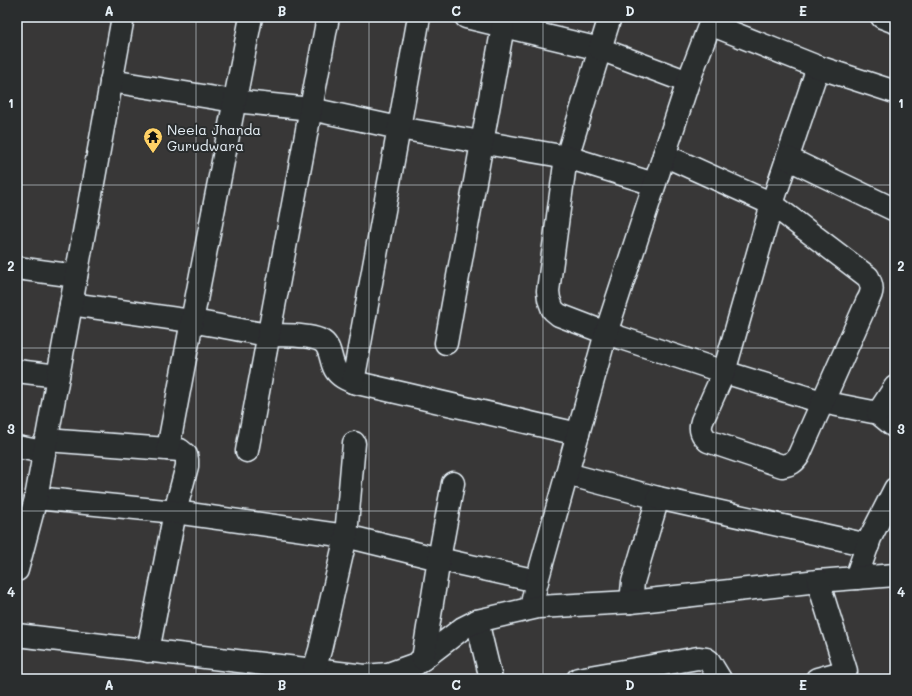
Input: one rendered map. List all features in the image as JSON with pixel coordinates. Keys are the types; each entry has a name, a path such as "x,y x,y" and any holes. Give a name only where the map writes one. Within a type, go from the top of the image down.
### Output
{"street":[{"path":"17,570 20,547 36,498 123,17"},
{"path":"168,449 251,17"},
{"path":"247,451 328,17"},
{"path":"354,382 420,17"},
{"path":"466,17 600,49 688,82"},
{"path":"610,17 565,164 548,291 553,310 559,315 606,333 724,372 822,402 878,413 895,427"},
{"path":"882,17 895,22"},
{"path":"531,608 537,581 606,333 688,82 706,20 818,67 895,92"},
{"path":"446,343 503,26"},
{"path":"664,155 772,204 868,277 871,283 872,288 870,296 799,455 795,461 790,464 782,466 708,442 701,432 700,426 724,372 772,204 818,67"},
{"path":"111,81 234,101 311,109 399,128 567,157 654,184"},
{"path":"787,158 895,210"},
{"path":"17,268 76,276"},
{"path":"71,304 269,335 322,340 329,349 334,369 340,375 354,382 578,434"},
{"path":"17,370 58,376"},
{"path":"878,413 895,387"},
{"path":"314,670 346,536 354,443"},
{"path":"17,447 45,446 168,449 180,450 186,455 188,460 175,512 148,651"},
{"path":"567,474 658,498 868,545"},
{"path":"423,659 453,483"},
{"path":"856,578 868,545 895,488"},
{"path":"36,498 175,512 346,536 537,581"},
{"path":"631,602 633,582 658,498"},
{"path":"17,635 365,676 388,674 416,664 463,628 477,621 531,608 631,602 818,581 895,575"},
{"path":"817,679 848,675 818,581"},
{"path":"477,621 491,679"},
{"path":"578,679 698,658 709,661 720,679"}],"place":[{"name":"Neela Jhanda Gurudwara","path":"153,154"}]}
